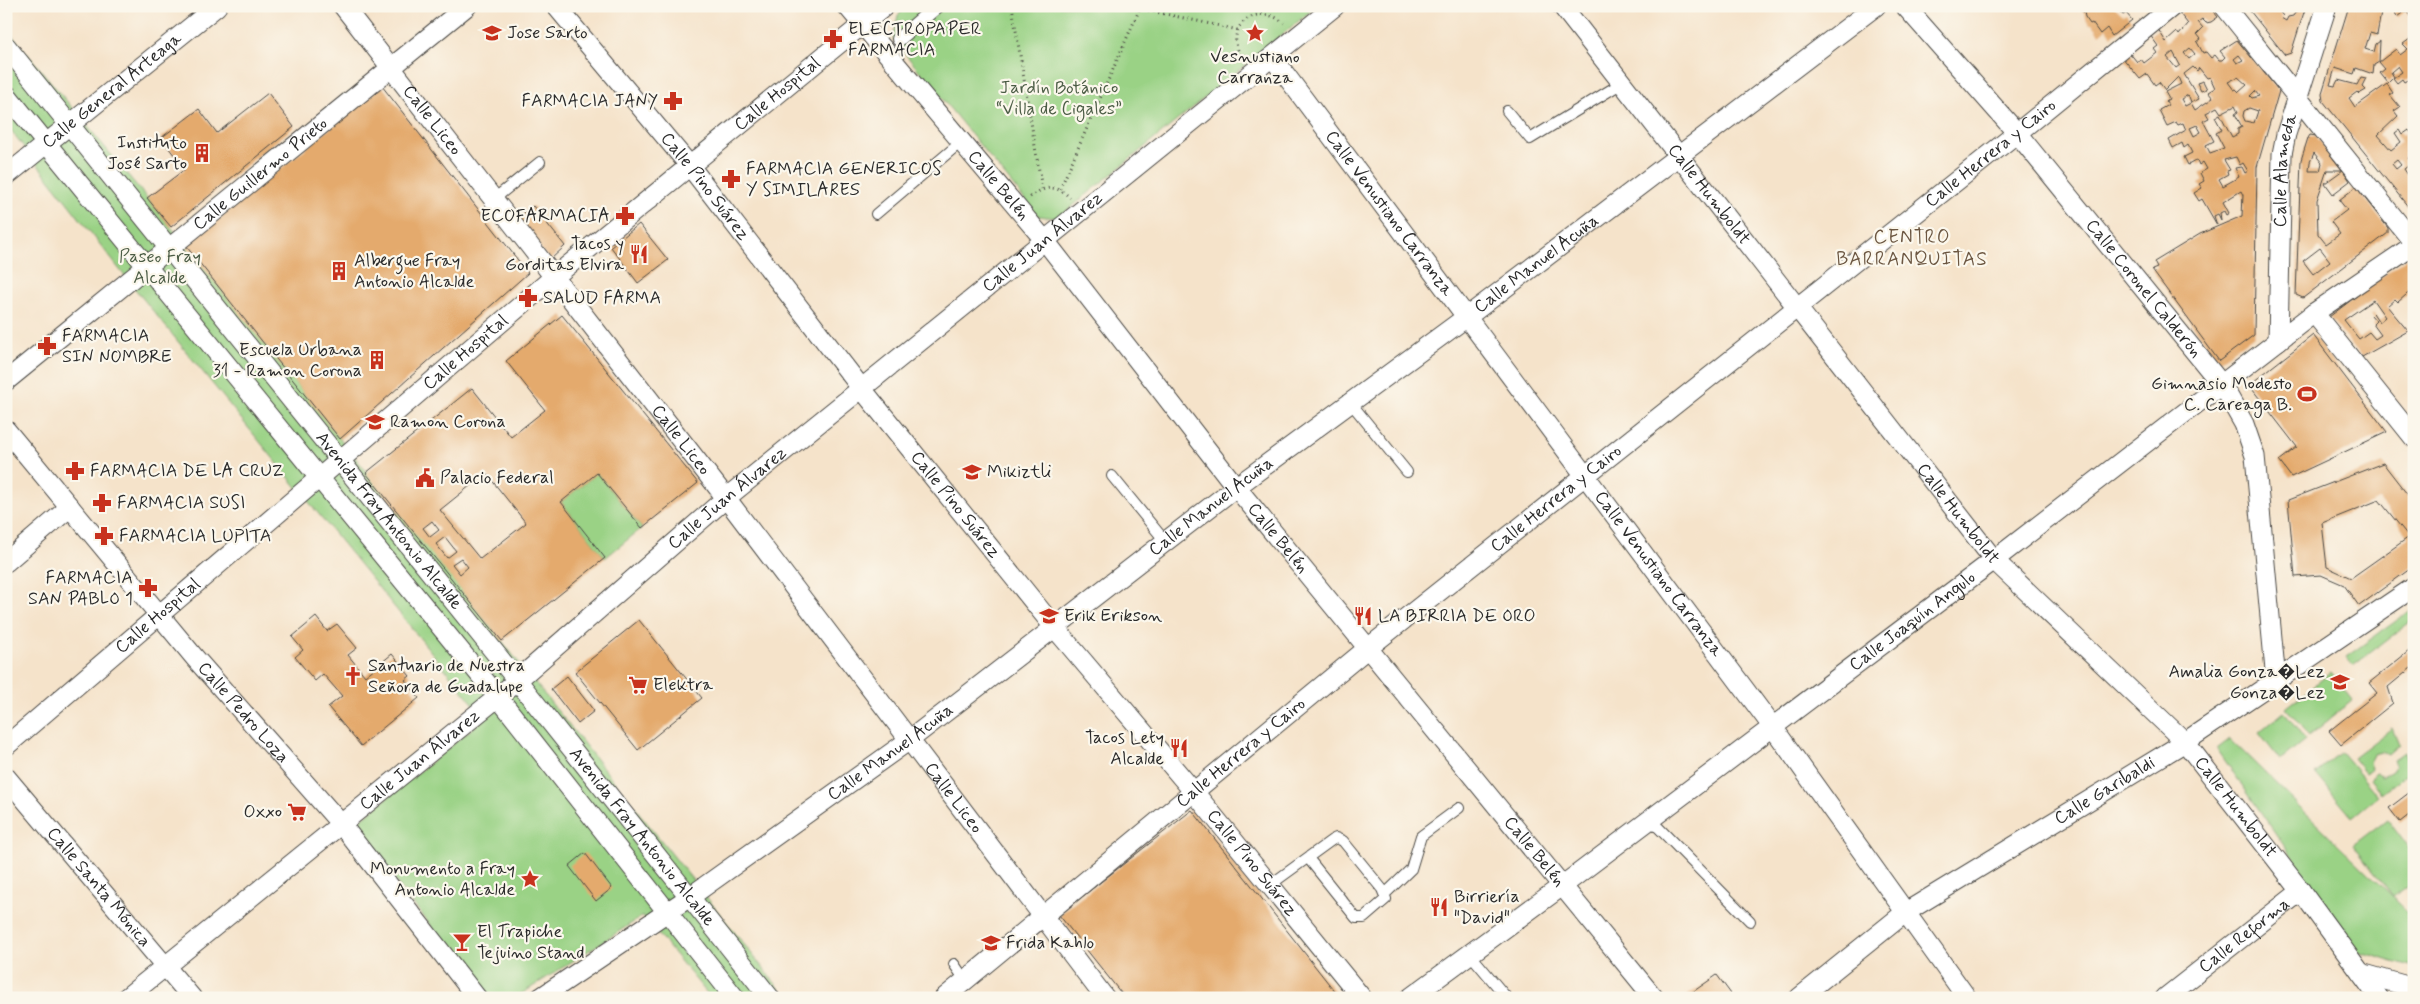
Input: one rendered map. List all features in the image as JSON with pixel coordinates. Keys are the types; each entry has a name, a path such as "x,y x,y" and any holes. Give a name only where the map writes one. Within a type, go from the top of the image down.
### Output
{"street":[{"name":"Calle General Arteaga","path":"6,176 217,6"},
{"name":"Calle Liceo","path":"343,6 726,498 908,741 1105,998"},
{"name":"Calle Guillermo Prieto","path":"6,382 468,6"},
{"name":"Calle Pino Suárez","path":"556,6 689,165 862,389 1054,627 1194,792 1362,998"},
{"name":"Calle Belén","path":"847,6 1046,242 1236,487 1654,998"},
{"name":"Calle Hospital","path":"6,746 554,277 885,6"},
{"path":"899,39 938,6"},
{"name":"Calle Juan Álvarez","path":"126,998 498,697 726,498 1046,242 1335,6"},
{"name":"Calle Humboldt","path":"1562,6 1994,560 2185,742 2301,892 2379,998"},
{"name":"Calle Manuel Acuña","path":"540,998 691,896 908,741 1236,487 1468,316 1876,6"},
{"name":"Calle Coronel Calderón","path":"1905,6 2017,133 2222,385 2244,424 2255,456 2276,681"},
{"name":"Calle Herrera y Cairo","path":"944,998 1368,648 2017,133 2173,6"},
{"path":"2224,6 2414,244"},
{"name":"Calle Alameda","path":"2278,341 2282,154 2286,134 2327,6"},
{"name":"Avenida Fray Antonio Alcalde","path":"6,46 691,896 770,998"},
{"name":"Calle Venustiano Carranza","path":"1273,58 1468,316 1584,476 1772,726 1968,998"},
{"name":"Avenida Fray Antonio Alcalde","path":"6,94 498,697 666,913 735,998"},
{"name":"Calle Joaquín Angulo","path":"1410,998 1562,886 1994,560 2314,313 2414,244"},
{"path":"2314,313 2414,438"},
{"name":"Calle Pedro Loza","path":"6,430 159,615 341,824 477,998"},
{"path":"6,562 70,507"},
{"name":"Calle Garibaldi","path":"1799,998 1906,912 2185,742 2414,587"},
{"name":"Calle Santa Mónica","path":"6,777 192,998"},
{"name":"Calle Reforma","path":"2165,998 2301,892"},
{"path":"2361,974 2414,988"}],"lane":[{"path":"1507,111 1530,139 1622,83"},
{"path":"876,214 961,142"},
{"path":"494,199 540,162"},
{"path":"1350,402 1407,472"},
{"path":"1112,476 1165,541"},
{"path":"1308,858 1356,918 1364,918 1383,904 1385,894 1411,869 1421,836 1459,808"},
{"path":"1650,819 1750,921"},
{"path":"1270,885 1332,840 1340,839 1385,894"},
{"path":"1470,954 1507,998"},
{"path":"954,964 965,980"}],"path":[{"path":"1012,6 1042,189"},
{"path":"1129,6 1238,30"},
{"path":"1260,6 1261,13"},
{"path":"1060,189 1140,7"},
{"path":"1243,60 1235,41 1238,30 1245,19 1261,13 1277,17 1286,25"},
{"path":"1029,197 1042,189 1054,187 1060,189 1072,200"}],"green space":[{"name":"Jardín Botánico “Villa de Cigales”","path":"908,6 1317,6 1058,218 1038,216 893,39 898,15"},
{"name":"Paseo Fray Alcalde","path":"6,28 171,227 787,998 711,998 643,916 515,998 488,998 358,834 359,821 485,718 127,279 6,124"},
{"path":"597,473 642,528 605,558 561,502"},
{"path":"2414,608 2414,619 2353,666 2346,657"},
{"path":"2331,672 2353,700 2309,736 2286,708"},
{"path":"2284,712 2305,740 2280,760 2259,733"},
{"path":"2392,728 2399,745 2388,755 2382,752 2374,754 2370,761 2372,768 2365,773 2353,758"},
{"path":"2230,739 2414,918 2414,968 2357,951 2217,749"},
{"path":"2341,752 2378,796 2352,817 2315,773"},
{"path":"2404,752 2412,769 2381,793 2370,779 2376,773 2382,777 2392,771 2395,766 2393,760"},
{"path":"2387,819 2414,855 2414,881 2393,897 2353,845"}],"building":[{"path":"2076,6 2114,6 2123,15 2126,13 2132,20 2112,36 2107,28 2100,34 2092,23 2090,24 2084,12"},
{"path":"2186,6 2209,6 2218,17 2211,22 2206,23 2202,19 2198,22 2203,28 2197,34 2201,39 2197,42 2203,53 2206,52 2211,58 2215,55 2219,60 2222,60 2225,57 2220,51 2237,40 2279,91 2257,167 2254,335 2219,361 2152,270 2157,268 2154,262 2200,234 2242,216 2243,195 2241,191 2223,202 2229,213 2226,215 2224,211 2220,213 2221,220 2218,214 2214,216 2217,225 2202,199 2199,201 2194,193 2202,188 2199,184 2204,181 2200,173 2207,169 2203,162 2199,165 2197,160 2188,165 2184,157 2192,153 2188,145 2184,148 2182,143 2173,148 2169,140 2186,130 2183,123 2178,125 2176,122 2167,126 2159,110 2168,105 2165,101 2169,99 2165,92 2181,84 2178,77 2165,90 2159,82 2155,85 2147,74 2140,79 2122,57 2129,52 2137,62 2141,59 2144,63 2157,53 2154,49 2158,46 2150,35 2158,29 2166,42 2177,32 2179,35 2188,24 2180,14","holes":["2190,48 2195,54 2189,59 2184,53","2173,52 2180,65 2176,68 2167,57","2239,55 2243,60 2237,63 2234,59","2193,67 2197,71 2199,68 2207,78 2210,77 2215,88 2208,92 2213,98 2195,110 2191,103 2199,99 2184,74","2238,77 2247,85 2239,92 2236,89 2234,90 2228,82","2255,91 2259,96 2252,98 2250,96","2188,95 2191,103 2185,106 2181,99","2235,106 2238,112 2235,114 2242,127 2238,129 2238,134 2232,137 2220,114 2215,117 2222,130 2216,133 2224,148 2210,153 2206,145 2214,141 2203,121 2209,118 2206,113 2217,107 2221,113","2249,108 2258,111 2254,123 2245,121 2244,111","2197,125 2201,132 2194,136 2190,128","2236,157 2240,165 2243,163 2248,171 2245,173 2242,167 2235,168 2239,177 2223,186 2219,179 2228,174 2227,171 2230,170 2224,160"]},
{"path":"2246,6 2275,6 2283,16 2281,18 2286,21 2288,17 2293,16 2300,6 2306,6 2291,53 2285,55"},
{"path":"2349,6 2382,7 2377,35 2370,33 2365,49 2374,52 2376,44 2380,41 2379,62 2374,65 2373,74 2356,68 2354,74 2335,68 2330,85 2335,86 2338,80 2357,85 2361,77 2366,78 2362,86 2366,90 2359,94 2357,92 2349,98 2355,107 2387,84 2393,93 2390,95 2400,107 2394,111 2398,116 2378,135 2391,150 2401,142 2395,133 2399,130 2402,135 2409,130 2414,137 2414,147 2410,150 2413,155 2408,158 2412,163 2404,169 2414,184 2414,209 2410,209 2323,101 2322,93","holes":["2397,160 2401,165 2396,169 2392,164"]},
{"path":"2392,6 2414,6 2414,22 2406,10 2397,17 2393,11 2396,9"},
{"path":"2414,36 2414,76 2404,82 2402,79 2397,83 2393,78 2388,83 2380,73 2385,69 2379,62 2396,49 2400,55 2408,49 2403,44","holes":["2398,66 2402,72 2394,77 2391,72"]},
{"path":"2203,81 2207,89 2201,91 2197,83"},
{"path":"382,86 528,273 340,439 186,246"},
{"path":"268,93 294,127 171,227 147,198 185,169 161,138 199,109 217,133"},
{"path":"2310,135 2316,136 2342,170 2327,170 2317,200 2318,234 2326,244 2340,234 2331,222 2347,210 2339,200 2356,187 2388,228 2388,233 2303,298 2296,295 2301,160","holes":["2314,153 2322,163 2320,171 2309,171","2320,248 2330,261 2313,274 2303,261"]},
{"path":"2343,170 2350,181 2333,194 2325,183"},
{"path":"533,206 565,246 550,260 516,219"},
{"name":"Tacos y Gorditas Elvira","path":"639,224 668,260 638,283 611,247"},
{"path":"2409,256 2414,258 2414,288 2398,302 2395,299 2387,306 2408,331 2362,357 2329,317","holes":["2373,300 2385,317 2379,322 2373,313 2371,315 2376,321 2373,324 2381,335 2375,339 2369,332 2359,339 2344,320"]},
{"name":"Palacio Federal","path":"562,315 698,483 642,528 597,473 561,502 605,558 502,641 366,473 472,388 511,437 545,410 506,361","holes":["486,473 526,523 480,559 440,510","432,521 439,530 430,537 423,528","445,537 456,551 447,558 436,544","461,558 468,567 460,574 452,564"]},
{"name":"Gimnasio Modesto C. Careaga B.","path":"2313,335 2387,432 2291,477 2279,461 2297,447 2249,385"},
{"path":"2383,463 2414,503 2414,566 2359,606 2344,585 2321,575 2295,577 2288,500","holes":["2379,500 2409,537 2351,578 2327,567 2322,523"]},
{"path":"316,617 327,631 337,624 357,648 348,655 365,676 392,654 410,676 405,680 419,698 361,746 328,707 342,696 323,674 315,681 295,657 303,650 292,637"},
{"name":"Elektra","path":"639,620 702,698 638,750 575,672"},
{"path":"2414,647 2414,669 2411,668 2388,687 2393,703 2341,745 2329,731 2377,693 2369,683"},
{"path":"567,676 594,711 578,724 551,689"},
{"path":"2414,789 2414,811 2400,822 2389,808"},
{"path":"1192,810 1340,998 1125,998 1059,915"},
{"path":"585,853 612,888 596,901 569,866"},
{"path":"1717,975 1734,998 1684,998"}],"place":[{"name":"Jose Sarto","path":"492,33"},
{"name":"Vesnustiano Carranza","path":"1255,33"},
{"name":"ELECTROPAPER FARMACIA","path":"833,39"},
{"name":"FARMACIA JANY","path":"673,101"},
{"name":"Instituto José Sarto","path":"202,153"},
{"name":"FARMACIA GENERICOS Y SIMILARES","path":"731,179"},
{"name":"ECOFARMACIA","path":"625,216"},
{"name":"Tacos y Gorditas Elvira","path":"639,254"},
{"name":"Albergue Fray Antonio Alcalde","path":"339,271"},
{"name":"SALUD FARMA","path":"528,298"},
{"name":"FARMACIA SIN NOMBRE","path":"47,346"},
{"name":"Escuela Urbana 31 - Ramon Corona","path":"377,360"},
{"name":"Gimnasio Modesto C. Careaga B.","path":"2307,394"},
{"name":"Ramon Corona","path":"375,422"},
{"name":"FARMACIA DE LA CRUZ","path":"75,471"},
{"name":"Mikiztli","path":"972,472"},
{"name":"Palacio Federal","path":"425,478"},
{"name":"FARMACIA SUSI","path":"102,503"},
{"name":"FARMACIA LUPITA","path":"104,536"},
{"name":"FARMACIA SAN PABLO 1","path":"148,588"},
{"name":"Erik Erikson","path":"1049,616"},
{"name":"LA BIRRIA DE ORO","path":"1363,616"},
{"name":"Santuario de Nuestra Señora de Guadalupe","path":"353,676"},
{"name":"Amalia Gonza�Lez Gonza�Lez","path":"2340,682"},
{"name":"Elektra","path":"638,685"},
{"name":"Tacos Lety Alcalde","path":"1179,748"},
{"name":"Oxxo","path":"297,812"},
{"name":"Monumento a Fray Antonio Alcalde","path":"530,879"},
{"name":"Birriería \"David\"","path":"1439,907"},
{"name":"El Trapiche Tejuino Stand","path":"462,942"},
{"name":"Frida Kahlo","path":"991,943"}],"district":[{"name":"CENTRO BARRANQUITAS","path":"1912,248"}]}
